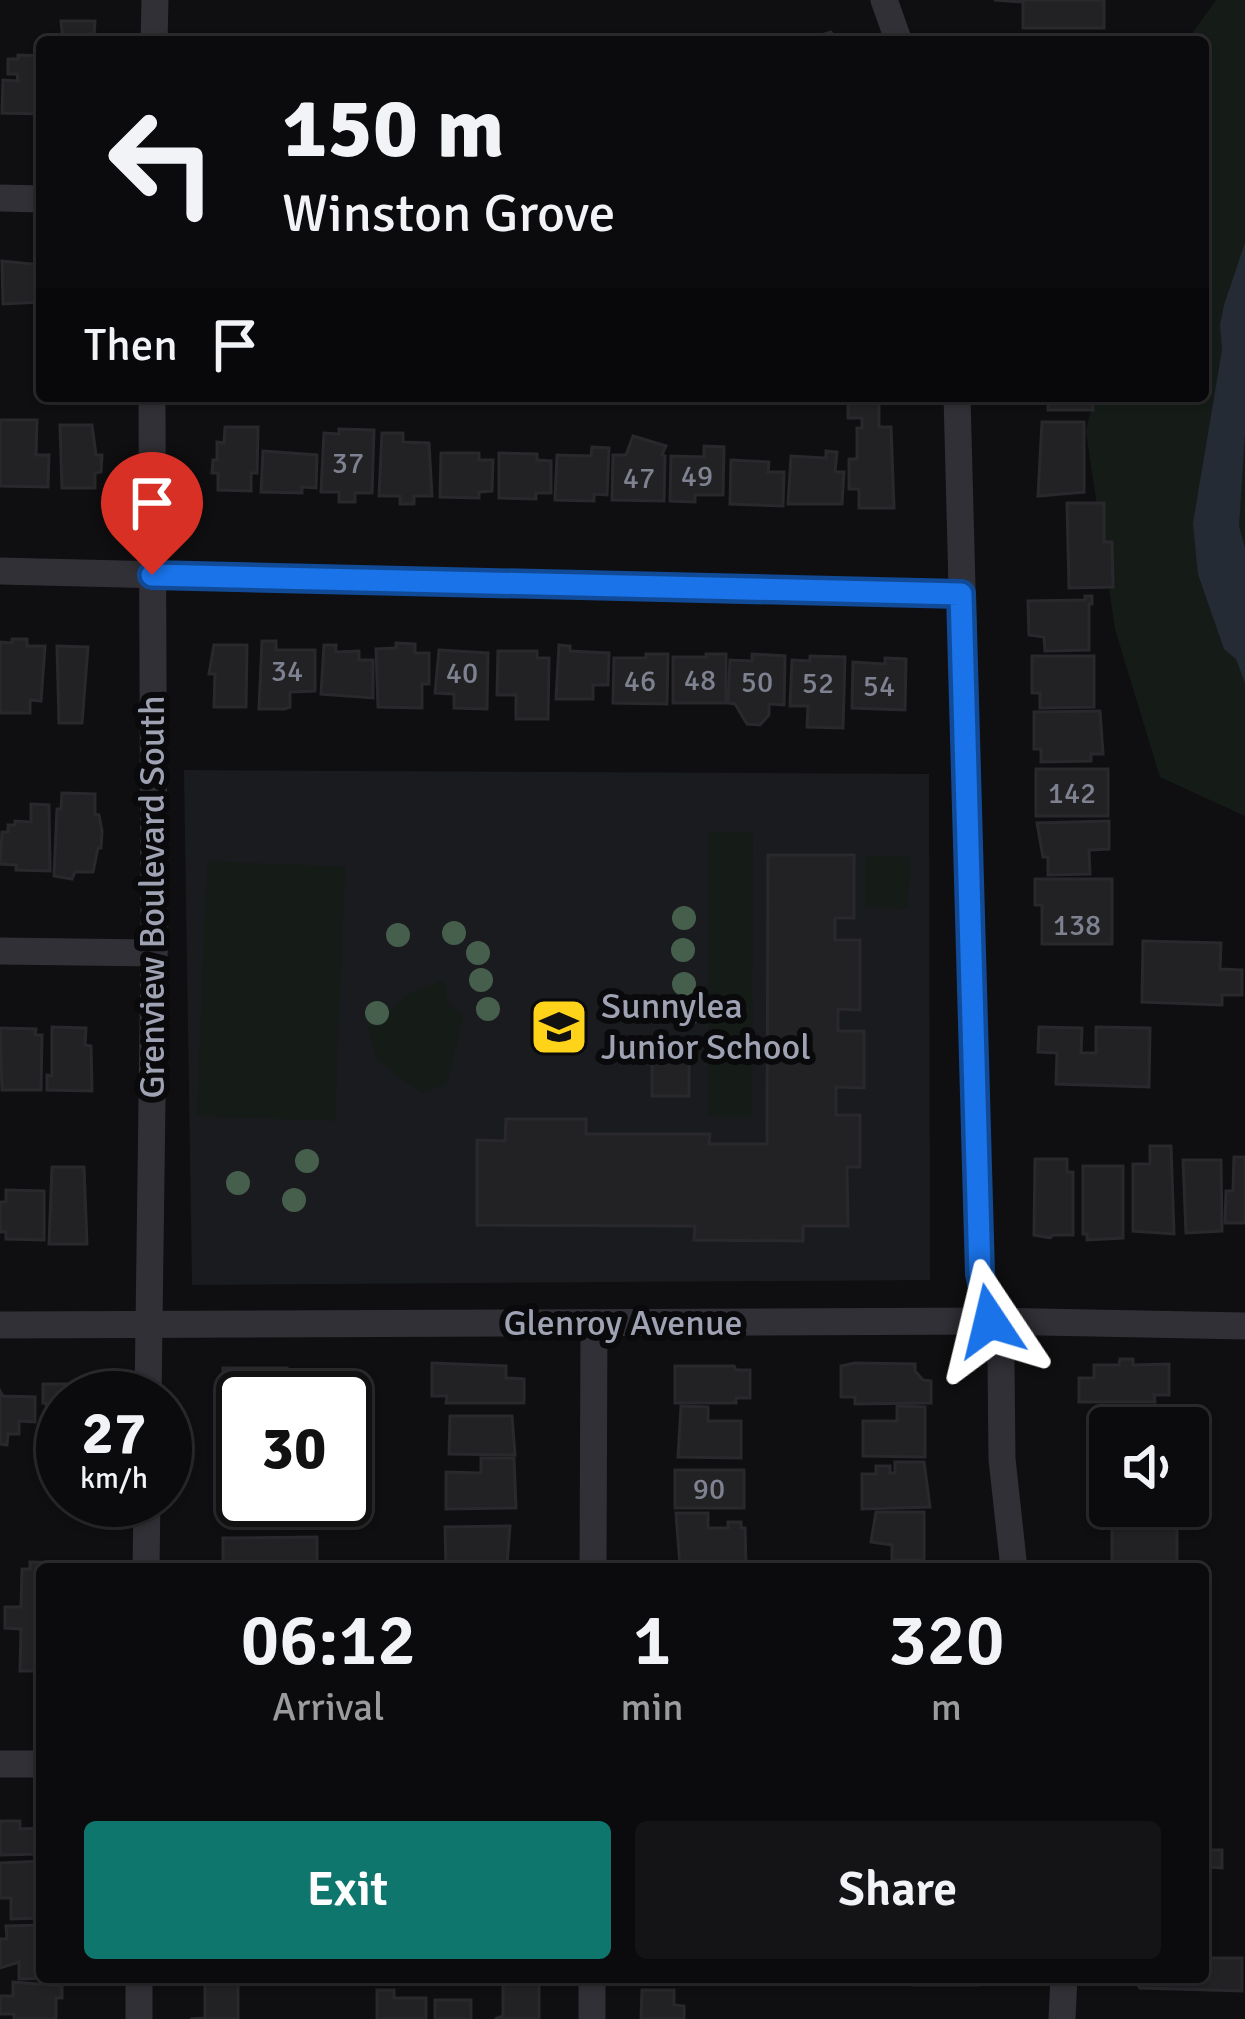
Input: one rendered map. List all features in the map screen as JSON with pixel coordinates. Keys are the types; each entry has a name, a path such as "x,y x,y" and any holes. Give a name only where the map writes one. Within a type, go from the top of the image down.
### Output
{"street":[{"path":"154,0 154,36"},
{"path":"884,0 897,36"},
{"path":"0,198 36,199"},
{"name":"Grenview Boulevard South","path":"148,1371 154,953 152,402"},
{"path":"957,402 980,1274 1001,1362 1002,1459 1013,1563"},
{"path":"0,571 961,594"},
{"path":"0,951 154,953"},
{"name":"Glenroy Avenue","path":"0,1325 990,1321 1245,1326"},
{"path":"593,1563 594,1323"},
{"path":"146,1563 147,1527"},
{"path":"0,1764 36,1764"},
{"path":"139,1983 139,2019"},
{"path":"592,1983 592,2019"},
{"path":"1062,2019 1064,1983"}],"shaded area":[{"path":"1216,0 1245,0 1245,816 1160,777 1115,629 1086,431 1093,402 1209,402 1209,36 1190,36"},
{"path":"1245,243 1245,433 1239,526 1245,548 1245,683 1236,659 1224,649 1198,574 1193,523 1222,350 1220,325"},
{"name":"Sunnylea Junior School","path":"184,770 929,774 930,1280 192,1285"},
{"path":"708,832 753,832 752,1117 708,1117"},
{"path":"866,855 910,857 908,909 865,908"},
{"path":"207,861 345,867 335,1121 197,1116"},
{"path":"444,980 448,1003 464,1014 447,1084 422,1094 378,1061 368,1028 410,993"}],"building":[{"path":"994,0 1104,0 1104,28 1023,28 1023,2"},
{"path":"61,21 95,21 94,36 62,36"},
{"path":"18,55 36,56 36,114 2,113 3,80 18,81 17,74 8,74 8,59 18,59"},
{"path":"2,261 36,264 36,302 3,304"},
{"path":"848,402 879,402 879,427 891,427 894,508 859,508 859,489 849,489 849,459 857,459 857,428 862,428 862,418 848,418"},
{"path":"1048,402 1092,402 1093,410 1048,410"},
{"path":"0,420 37,420 36,455 49,455 48,487 0,486"},
{"path":"1042,422 1084,422 1084,492 1038,496"},
{"path":"60,425 92,425 96,455 102,455 95,488 62,488"},
{"path":"225,427 258,427 257,473 251,473 251,491 218,490 213,460 217,460 217,442 224,443"},
{"path":"339,429 374,430 372,493 355,493 355,502 339,502 339,492 321,492 324,433 339,434"},
{"path":"382,433 403,433 403,442 429,443 432,496 414,496 414,504 400,504 400,496 379,496"},
{"path":"633,436 666,446 662,455 664,501 612,500 613,455 626,455"},
{"path":"704,446 724,447 723,495 695,495 695,502 670,501 671,456 704,457"},
{"path":"592,447 609,448 607,495 594,494 594,501 555,500 557,455 591,456"},
{"path":"263,451 317,455 316,488 302,487 302,493 261,492"},
{"path":"826,451 837,452 835,472 844,472 842,504 788,504 791,456 826,458"},
{"path":"441,453 479,453 479,460 493,460 492,491 479,492 479,498 440,497"},
{"path":"499,453 537,454 537,460 551,461 551,493 536,493 536,499 499,498"},
{"path":"731,460 769,462 768,472 784,472 783,506 730,504"},
{"path":"1067,503 1104,503 1104,542 1112,542 1113,587 1069,588"},
{"path":"1092,596 1089,650 1045,651 1044,637 1029,635 1028,601 1085,600"},
{"path":"12,639 27,639 27,646 45,646 41,701 30,700 30,713 0,713 0,642 12,643"},
{"path":"262,641 276,641 276,650 315,650 315,691 290,692 290,707 285,709 259,709"},
{"path":"396,643 415,644 415,653 429,653 429,684 422,684 422,708 378,707 376,649 396,648"},
{"path":"214,645 247,645 246,707 214,707 215,674 209,674"},
{"path":"324,645 336,645 336,652 359,651 359,660 373,660 373,698 321,694"},
{"path":"559,645 570,646 570,651 609,653 608,685 593,685 593,699 556,699"},
{"path":"57,646 88,647 82,723 59,723"},
{"path":"439,650 488,653 487,709 454,708 454,694 435,693"},
{"path":"498,651 537,651 537,658 549,658 548,719 516,719 516,695 497,695"},
{"path":"646,654 668,654 667,704 613,703 614,658 646,658"},
{"path":"726,654 726,703 673,703 673,657"},
{"path":"752,654 785,656 784,705 769,704 769,715 760,725 747,724 735,704 728,703 730,660 752,661"},
{"path":"810,656 845,657 843,728 807,727 808,706 790,706 792,660 810,661"},
{"path":"1032,656 1094,656 1094,707 1040,708 1040,693 1032,693"},
{"path":"885,658 906,659 905,710 852,708 853,662 885,664"},
{"path":"1100,711 1103,754 1091,754 1091,761 1041,762 1041,749 1034,749 1034,712"},
{"path":"1036,769 1108,769 1108,816 1036,816"},
{"path":"62,793 95,794 95,814 102,831 93,872 75,872 72,879 54,876"},
{"path":"31,804 49,805 50,871 16,870 16,865 0,864 2,832 8,832 8,825 15,821 31,822"},
{"path":"1109,821 1109,849 1089,850 1090,874 1048,875 1048,857 1043,857 1037,823"},
{"path":"768,855 854,855 854,918 835,918 835,940 860,940 860,1010 838,1009 838,1031 864,1031 864,1088 836,1087 836,1115 860,1115 860,1167 847,1167 848,1226 803,1226 803,1241 694,1240 695,1226 477,1225 477,1140 505,1141 506,1119 586,1119 586,1134 710,1134 709,1144 767,1144"},
{"path":"1035,879 1112,879 1112,944 1042,944 1042,905 1035,905"},
{"path":"1143,941 1221,943 1220,969 1242,970 1242,995 1222,995 1222,1005 1142,1002"},
{"path":"52,1027 86,1028 92,1091 47,1090 47,1075 52,1076"},
{"path":"1039,1027 1082,1028 1081,1053 1096,1053 1096,1027 1150,1028 1149,1087 1056,1084 1057,1053 1038,1052"},
{"path":"0,1028 36,1029 35,1035 42,1035 41,1090 2,1090"},
{"path":"652,1047 689,1048 689,1096 652,1096"},
{"path":"1150,1146 1171,1146 1174,1234 1133,1231 1133,1164 1150,1164"},
{"path":"1234,1157 1245,1157 1245,1223 1225,1223 1226,1191 1233,1191"},
{"path":"1035,1159 1067,1159 1067,1172 1073,1172 1073,1235 1034,1235"},
{"path":"1183,1160 1221,1160 1222,1231 1186,1233"},
{"path":"1083,1166 1123,1166 1123,1238 1087,1240 1083,1234"},
{"path":"52,1167 84,1167 87,1244 49,1244"},
{"path":"6,1190 44,1191 44,1240 6,1239 6,1232 0,1232 0,1202 6,1202"},
{"path":"1120,1359 1133,1359 1133,1365 1169,1364 1169,1395 1154,1395 1155,1402 1079,1402 1079,1378 1094,1378 1094,1365 1119,1365"},
{"path":"432,1363 506,1366 506,1378 524,1379 524,1403 446,1403 447,1396 432,1396"},
{"path":"915,1364 923,1380 931,1381 931,1403 855,1404 855,1397 841,1397 841,1366"},
{"path":"675,1366 750,1370 750,1398 736,1398 736,1403 675,1403"},
{"path":"223,1368 287,1368 287,1371"},
{"path":"0,1391 3,1396 35,1397 35,1422 19,1421 19,1434 8,1434 7,1445 0,1444"},
{"path":"681,1406 708,1407 708,1421 741,1421 741,1458 678,1457"},
{"path":"897,1406 925,1407 925,1457 863,1456 863,1421 897,1421"},
{"path":"450,1416 512,1416 515,1455 449,1454"},
{"path":"481,1458 514,1458 516,1508 446,1509 446,1472 481,1473"},
{"path":"895,1462 924,1462 930,1507 862,1509 862,1474 876,1474 876,1466 890,1466 890,1473 895,1473"},
{"path":"675,1470 744,1470 744,1508 675,1508"},
{"path":"876,1512 924,1512 924,1560 892,1560 892,1545 871,1542"},
{"path":"676,1513 708,1513 708,1528 741,1522 745,1528 746,1563 680,1563"},
{"path":"510,1526 507,1563 446,1563 445,1527"},
{"path":"1112,1527 1177,1527 1177,1563 1112,1562"},
{"path":"317,1537 317,1563 223,1563 223,1538"},
{"path":"30,1562 68,1563 36,1563 36,1671 20,1671 21,1629 5,1628 5,1607 21,1607 22,1569 30,1569"},
{"path":"0,1821 20,1821 20,1829 36,1828 36,1854 0,1855"},
{"path":"1209,1850 1222,1850 1222,1868 1209,1867"},
{"path":"36,1861 36,1918 11,1919 11,1898 0,1898 0,1863"},
{"path":"36,1925 36,1979 19,1979 19,1962 0,1968 0,1939 7,1939 6,1926"},
{"path":"1209,1958 1242,1958 1242,1991 1140,1988 1137,1984 1209,1983"},
{"path":"13,1982 62,1986 62,1998 56,1998 56,2019 14,2019 14,2014 0,2014 0,1996 13,1996"},
{"path":"205,1983 238,1983 238,2019 190,2019 205,2018"},
{"path":"503,1983 539,1983 539,2019 495,2019 503,2016"},
{"path":"913,1983 978,1983 978,1985"},
{"path":"377,1990 394,1990 394,1998 426,1998 426,2019 377,2019"},
{"path":"642,1990 674,1990 674,2005 684,2006 684,2019 641,2019"},
{"path":"435,2000 471,2000 471,2019 435,2019"}],"place":[{"name":"Sunnylea Junior School","path":"559,1027"}],"route":[{"path":"152,575 961,594 980,1274 990,1321"}]}
